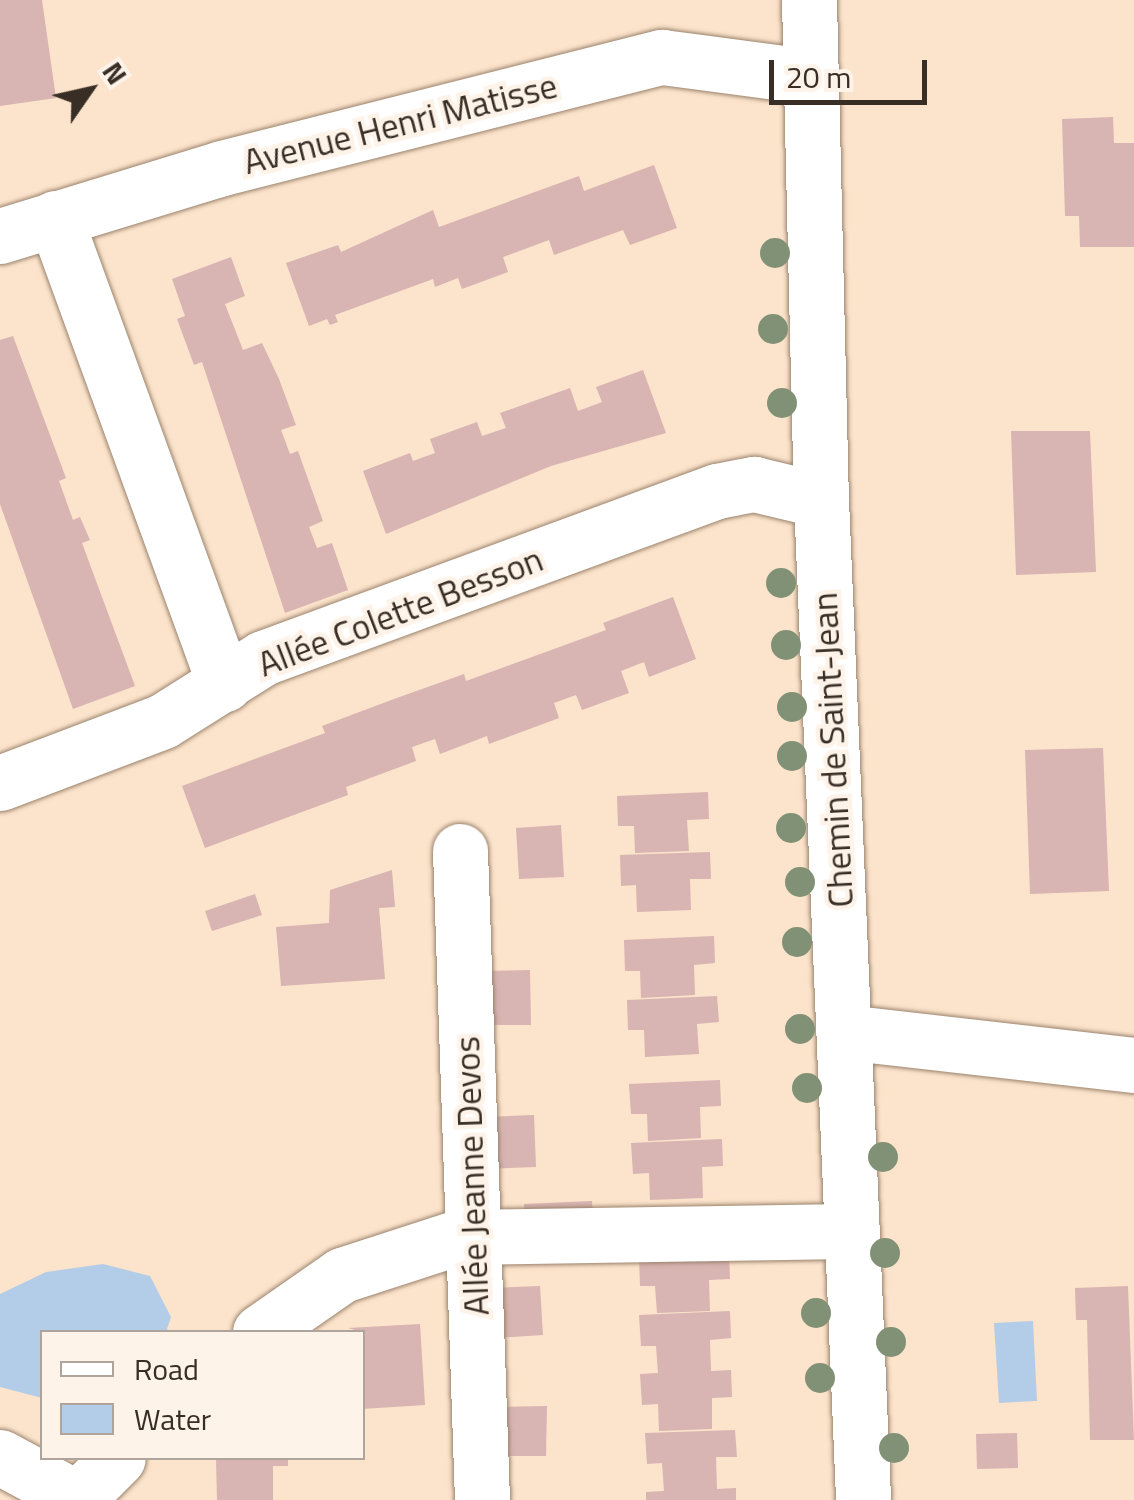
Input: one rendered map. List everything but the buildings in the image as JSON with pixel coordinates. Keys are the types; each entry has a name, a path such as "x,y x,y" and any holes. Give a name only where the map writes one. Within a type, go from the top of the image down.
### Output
{"street":[{"name":"Chemin de Saint-Jean","path":"809,0 806,76 821,500 864,1500"},
{"name":"Avenue Henri Matisse","path":"0,236 222,168 662,57 806,76"},
{"name":"Allée Colette Besson","path":"55,218 225,684 264,658 717,491 754,484 821,500"},
{"path":"0,783 163,722 225,684"},
{"name":"Allée Jeanne Devos","path":"460,851 482,1500"},
{"path":"844,1032 1134,1066"},
{"path":"263,1330 342,1275 474,1237 852,1231"},
{"path":"0,1457 76,1499 116,1460"}],"water":[{"path":"103,1264 150,1276 171,1317 167,1330 40,1330 40,1397 0,1387 0,1294 46,1272"},
{"path":"1033,1321 1037,1401 999,1403 994,1323"}]}
